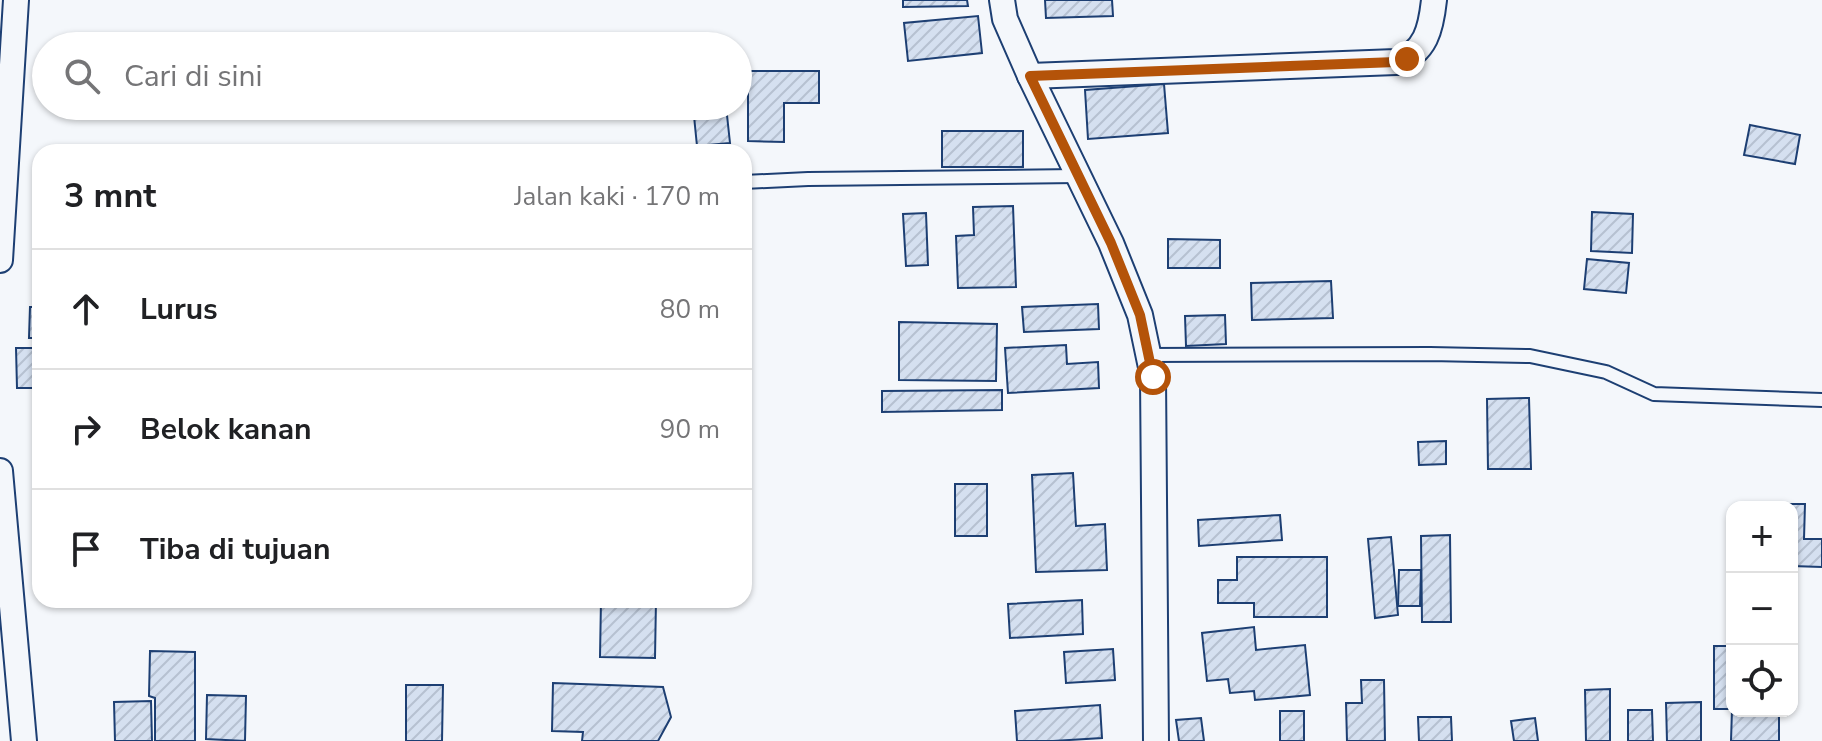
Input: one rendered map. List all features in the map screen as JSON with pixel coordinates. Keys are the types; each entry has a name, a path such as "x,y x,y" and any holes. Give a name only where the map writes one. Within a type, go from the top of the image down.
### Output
{"street":[{"path":"0,260 16,0"},
{"path":"1002,0 1005,19 1111,243 1140,315 1153,377 1156,741"},
{"path":"1030,76 1396,62 1407,59 1421,47 1428,31 1434,0"},
{"path":"0,471 24,741"}],"lane":[{"path":"752,182 1077,176"},
{"path":"1148,355 1530,356 1606,372 1654,394 1822,400"}],"building":[{"path":"903,0 967,0 968,6 903,7"},
{"path":"1045,0 1112,0 1113,16 1046,18"},
{"path":"978,16 982,53 908,61 904,23"},
{"path":"752,71 819,71 819,103 784,103 784,142 748,141 748,120 752,120"},
{"path":"1164,84 1168,133 1088,139 1085,90"},
{"path":"694,120 728,120 730,143 697,144"},
{"path":"1750,125 1800,135 1795,164 1744,155"},
{"path":"942,131 1023,131 1023,167 942,167"},
{"path":"1013,206 1016,287 958,288 956,236 974,235 973,207"},
{"path":"1592,212 1633,214 1632,253 1591,251"},
{"path":"926,213 928,265 906,266 903,214"},
{"path":"1168,239 1220,240 1220,268 1168,268"},
{"path":"1587,259 1629,263 1626,293 1584,289"},
{"path":"1331,281 1333,318 1252,320 1251,283"},
{"path":"1098,304 1099,329 1024,332 1022,307"},
{"path":"30,307 32,307 32,338 29,338"},
{"path":"1225,315 1226,344 1186,346 1185,316"},
{"path":"899,322 997,324 996,381 899,380"},
{"path":"1066,345 1067,364 1098,362 1099,388 1008,393 1005,348"},
{"path":"16,348 32,348 32,388 17,388"},
{"path":"1002,390 1002,410 882,412 882,391"},
{"path":"1529,398 1531,469 1488,469 1487,399"},
{"path":"1446,441 1446,464 1419,465 1418,442"},
{"path":"1073,473 1076,526 1105,524 1107,570 1036,572 1032,475"},
{"path":"955,484 987,484 987,536 955,536"},
{"path":"1798,504 1805,504 1804,539 1822,539 1822,567 1798,566"},
{"path":"1280,515 1282,540 1199,546 1198,520"},
{"path":"1450,535 1451,622 1422,622 1421,536"},
{"path":"1391,537 1398,615 1375,618 1368,539"},
{"path":"1237,557 1327,557 1327,617 1254,617 1254,603 1218,603 1218,580 1237,580"},
{"path":"1399,570 1421,570 1420,606 1398,606"},
{"path":"1082,600 1083,634 1010,638 1008,604"},
{"path":"601,608 656,608 655,658 600,657"},
{"path":"1254,627 1256,650 1305,645 1310,695 1255,700 1254,691 1230,693 1228,679 1207,681 1202,633"},
{"path":"1714,646 1726,646 1726,709 1714,709"},
{"path":"1113,649 1115,680 1066,683 1064,652"},
{"path":"150,651 195,652 195,741 155,741 155,698 149,696"},
{"path":"1361,680 1384,680 1385,741 1347,741 1346,703 1362,703"},
{"path":"553,683 663,687 671,717 658,741 582,741 583,732 552,731"},
{"path":"406,685 443,685 442,741 406,741"},
{"path":"1610,689 1610,741 1586,741 1585,690"},
{"path":"207,695 246,696 245,741 206,739"},
{"path":"151,701 152,741 115,741 114,702"},
{"path":"1701,702 1701,741 1667,741 1666,703"},
{"path":"1100,705 1102,738 1017,741 1015,711"},
{"path":"1628,710 1652,710 1653,741 1628,741"},
{"path":"1280,711 1304,711 1304,741 1280,741"},
{"path":"1418,717 1451,717 1452,741 1419,741"},
{"path":"1732,717 1779,717 1779,741 1731,741"},
{"path":"1201,718 1204,741 1179,741 1176,720"},
{"path":"1535,718 1538,741 1514,741 1511,721"}],"route":[{"path":"1153,377 1140,315 1111,243 1030,76 1396,62 1407,59"}]}
